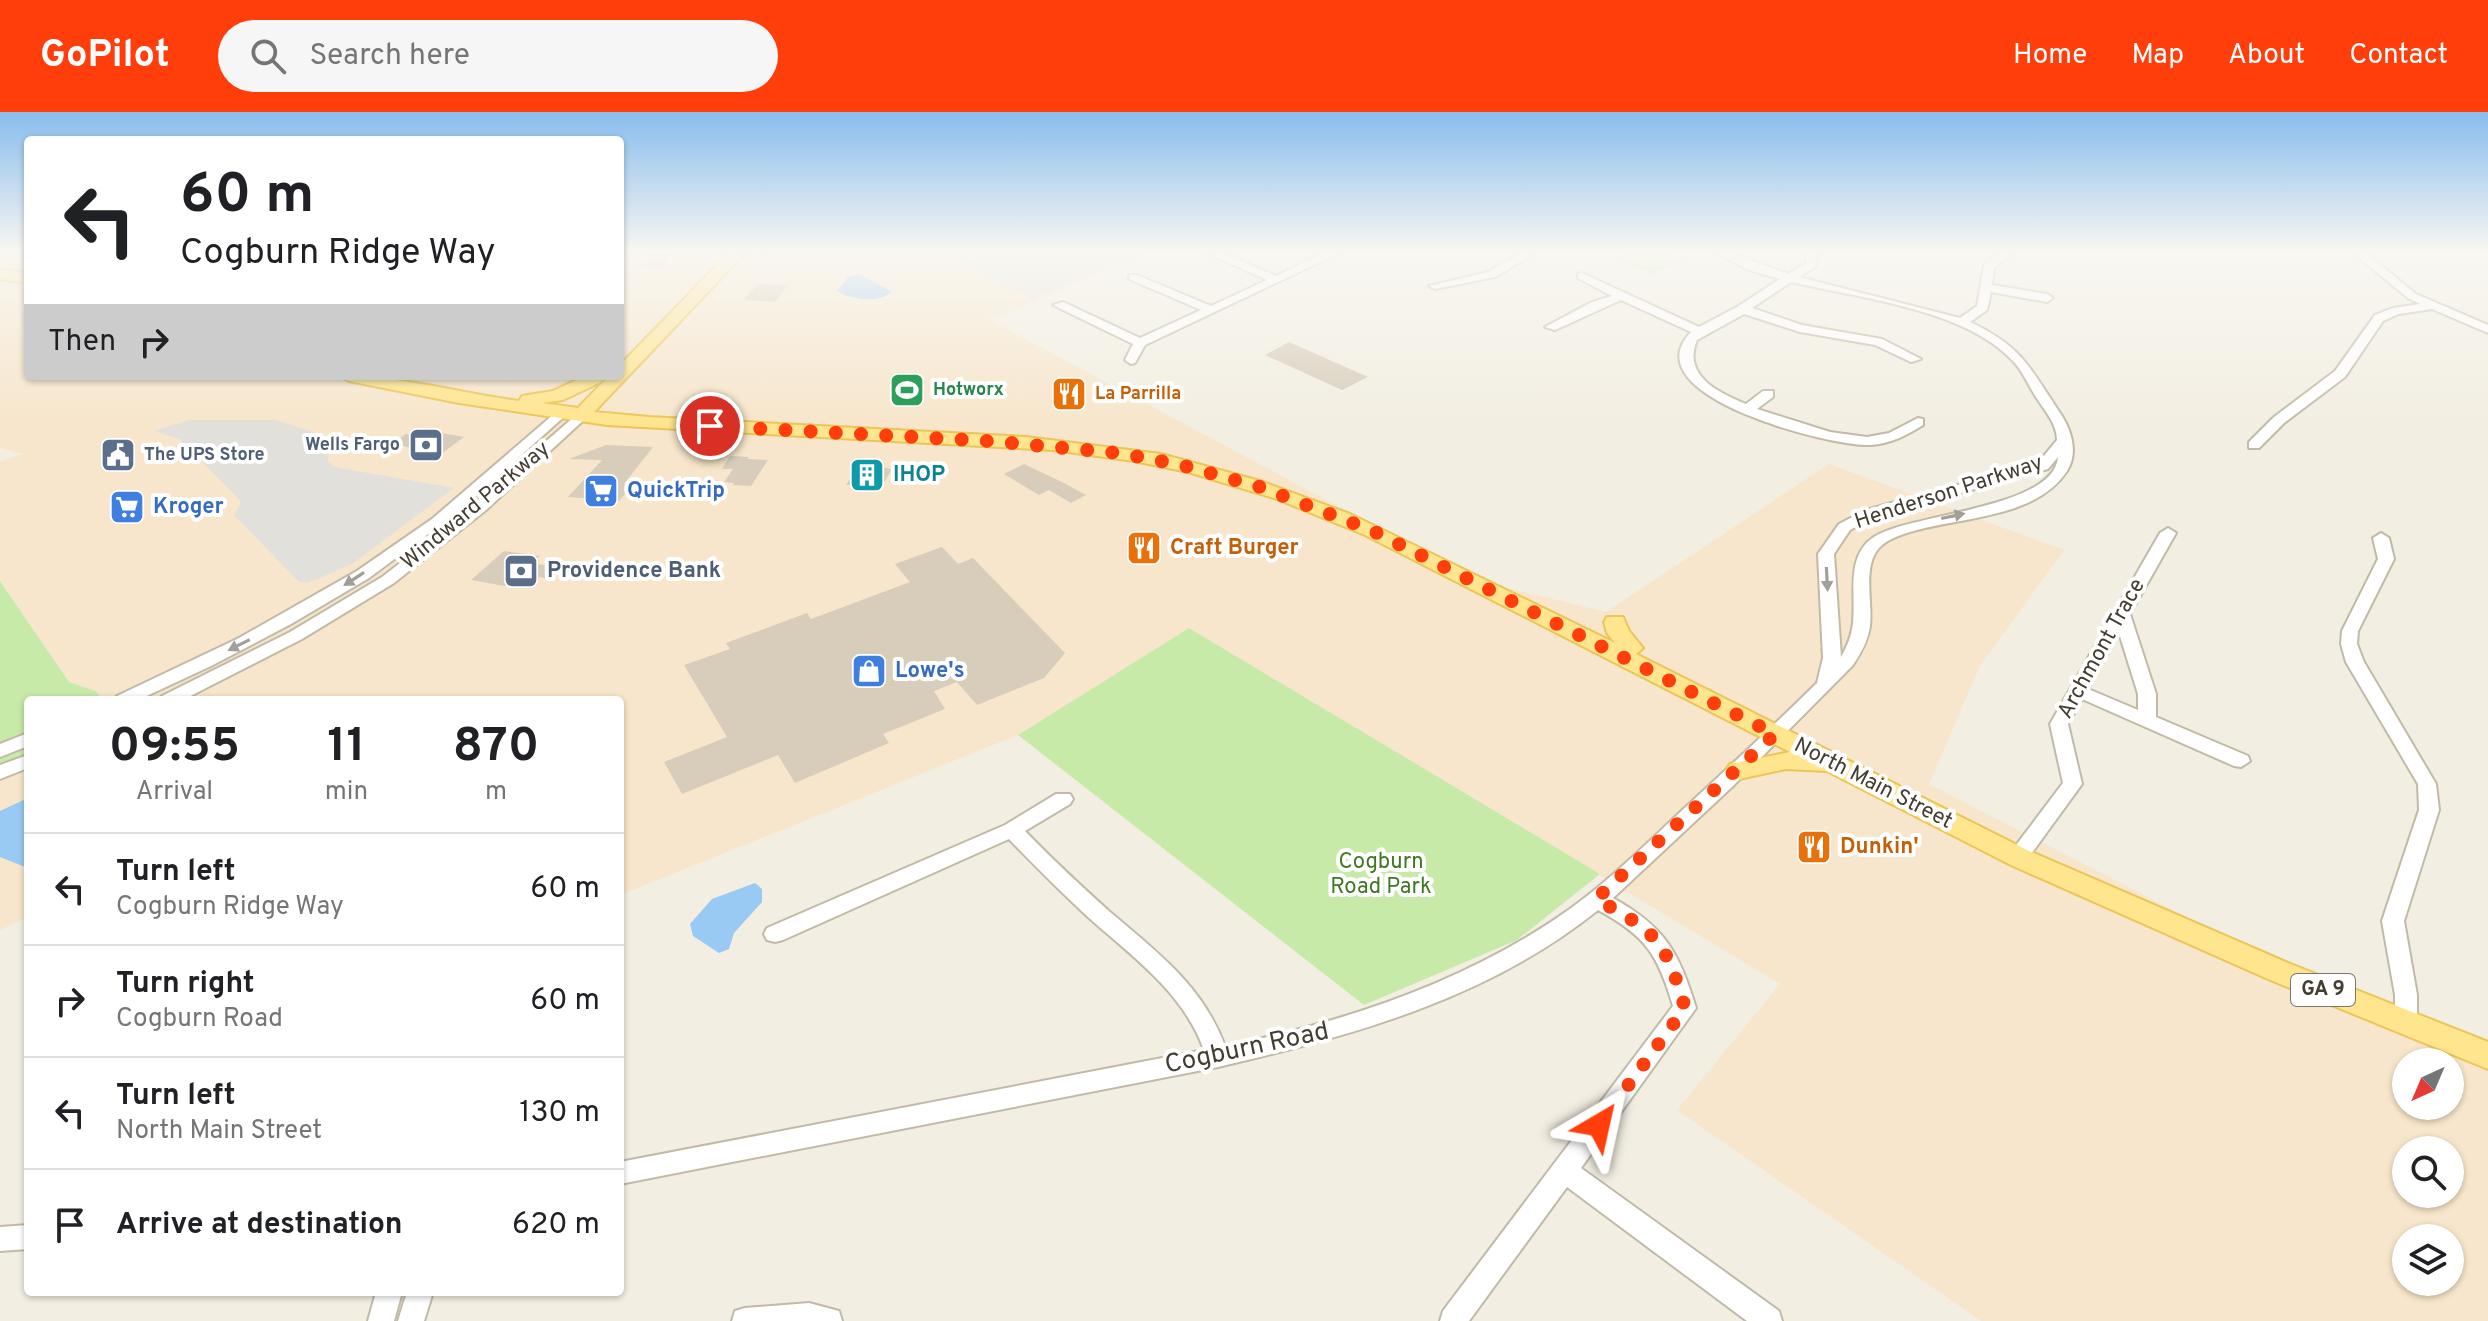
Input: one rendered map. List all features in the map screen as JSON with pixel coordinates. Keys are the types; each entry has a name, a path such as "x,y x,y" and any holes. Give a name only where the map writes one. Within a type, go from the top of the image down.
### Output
{"main road":[{"path":"624,350 665,309"},
{"name":"Windward Parkway","path":"624,371 683,309"},
{"name":"GA 9","path":"370,380 490,403 582,414"},
{"path":"490,403 557,396 591,380"},
{"name":"Windward Parkway","path":"561,412 594,380"},
{"name":"Windward Parkway","path":"582,414 615,380"},
{"name":"North Main Street","path":"582,414 613,412 1103,441 1172,453 1252,473 1358,511 1632,648 1779,729 1839,766 2020,858 2159,920 2488,1056"},
{"name":"North Main Street","path":"582,414 607,420 646,423 1064,446 1150,458 1288,496 1364,526 2024,849 2159,920"},
{"path":"1615,622 1618,633 1632,648"},
{"path":"1739,770 1786,760 1839,766"}],"street":[{"path":"1068,309 1140,343"},
{"path":"1551,327 1587,309"},
{"path":"1649,309 1699,331"},
{"name":"Henderson Parkway","path":"1779,729 1849,659 1862,634 1861,565 1873,544 1904,527 2005,505 2037,493 2052,483 2063,470 2067,455 2062,429 2017,357 1993,338 1960,323 1908,309"},
{"path":"1960,323 1980,309"},
{"path":"2254,445 2279,420 2340,374 2379,318 2408,309"},
{"path":"2439,309 2488,329"},
{"path":"1131,360 1140,343 1211,310"},
{"path":"1915,359 1878,342 1800,328 1745,310 1699,331 1688,346 1688,366 1692,377 1711,393 1814,434 1849,441 1887,439 1918,422"},
{"path":"1677,378 1692,377"},
{"path":"1748,409 1768,394"},
{"name":"Windward Parkway","path":"131,696 271,629 389,557 472,493 561,412"},
{"name":"Windward Parkway","path":"176,696 286,641 416,560 520,473 582,414"},
{"name":"Henderson Parkway","path":"1823,687 1832,658 1826,554 1844,527 1871,513 2043,466 2066,439"},
{"name":"Archmont Trace","path":"2024,849 2073,784 2059,724 2168,533"},
{"path":"2381,538 2386,559 2350,631 2349,644 2355,662 2427,784 2429,810 2393,921 2406,995 2406,1024"},
{"path":"2122,614 2147,694 2147,721"},
{"path":"2078,691 2241,761"},
{"name":"Cogburn Road","path":"624,1172 1218,1057 1337,1030 1402,1008 1463,983 1518,954 1596,899 1739,770 1779,729"},
{"path":"0,751 24,741"},
{"path":"0,772 24,763"},
{"path":"775,934 1012,830 1063,799"},
{"path":"1012,830 1058,878 1179,985 1205,1022 1218,1057"},
{"path":"1453,1321 1685,1008 1672,964 1659,943 1641,923 1596,899"},
{"path":"1565,1171 1769,1321"},
{"path":"0,1239 24,1237"},
{"path":"381,1321 388,1296"},
{"path":"411,1321 419,1296"},
{"path":"745,1321 809,1316 829,1321"}],"shaded area":[{"path":"0,309 24,309 24,380 624,380 624,309 1015,309 990,320 1362,519 1500,586 1606,612 1829,464 2064,550 1980,666 1929,784 2256,953 2488,1041 2488,1321 1981,1321 1677,1110 1780,984 1189,628 1018,735 624,893 624,696 98,696 95,691 69,682 0,581 0,462 23,454 0,448"},
{"path":"189,420 276,420 325,436 330,441 328,461 334,467 454,488 352,564 308,583 299,582 234,515 241,503 239,499 179,439 154,431"},
{"path":"24,758 24,919 0,930 0,768"}],"green space":[{"path":"0,581 69,682 96,691 99,696 24,696 24,758 0,768"},
{"name":"Cogburn Road Park","path":"1189,628 1600,874 1517,940 1364,1005 1018,735"}],"water":[{"path":"24,800 24,866 0,857 0,811"},
{"path":"755,883 762,889 762,902 734,933 729,949 719,953 693,936 690,924 712,899"}],"building":[{"path":"1289,342 1368,377 1342,390 1265,355"},
{"name":"Wells Fargo","path":"441,433 464,437 437,457 413,453 419,449 392,444 406,434 433,438"},
{"path":"606,445 653,447 624,484 633,484 619,501 568,497 602,460 569,459"},
{"path":"730,456 768,460 751,486 733,485 724,482 733,469 722,469"},
{"path":"1024,464 1086,495 1071,503 1049,490 1039,495 1004,474"},
{"name":"IHOP","path":"859,465 892,469 883,484 846,485"},
{"name":"Lowe's","path":"942,547 958,564 973,558 1065,653 1044,678 977,705 957,682 934,691 945,709 883,734 889,743 795,783 778,755 682,794 664,762 727,737 684,665 730,649 726,643 807,613 811,619 910,582 895,564"},
{"name":"Providence Bank","path":"504,551 540,556 531,563 562,568 551,579 520,574 505,586 471,580"}],"place":[{"name":"Hotworx","path":"907,390"},
{"name":"La Parrilla","path":"1069,394"},
{"name":"Wells Fargo","path":"426,445"},
{"name":"The UPS Store","path":"118,455"},
{"name":"IHOP","path":"867,475"},
{"name":"QuickTrip","path":"601,491"},
{"name":"Kroger","path":"127,507"},
{"name":"Craft Burger","path":"1144,548"},
{"name":"Providence Bank","path":"521,571"},
{"name":"Lowe's","path":"869,671"},
{"name":"Dunkin'","path":"1814,847"}],"route":[{"path":"710,426 1077,447 1160,460 1241,481 1342,516 1775,734 1618,882 1596,899 1641,923 1659,943 1672,964 1685,1008 1599,1125"}]}
